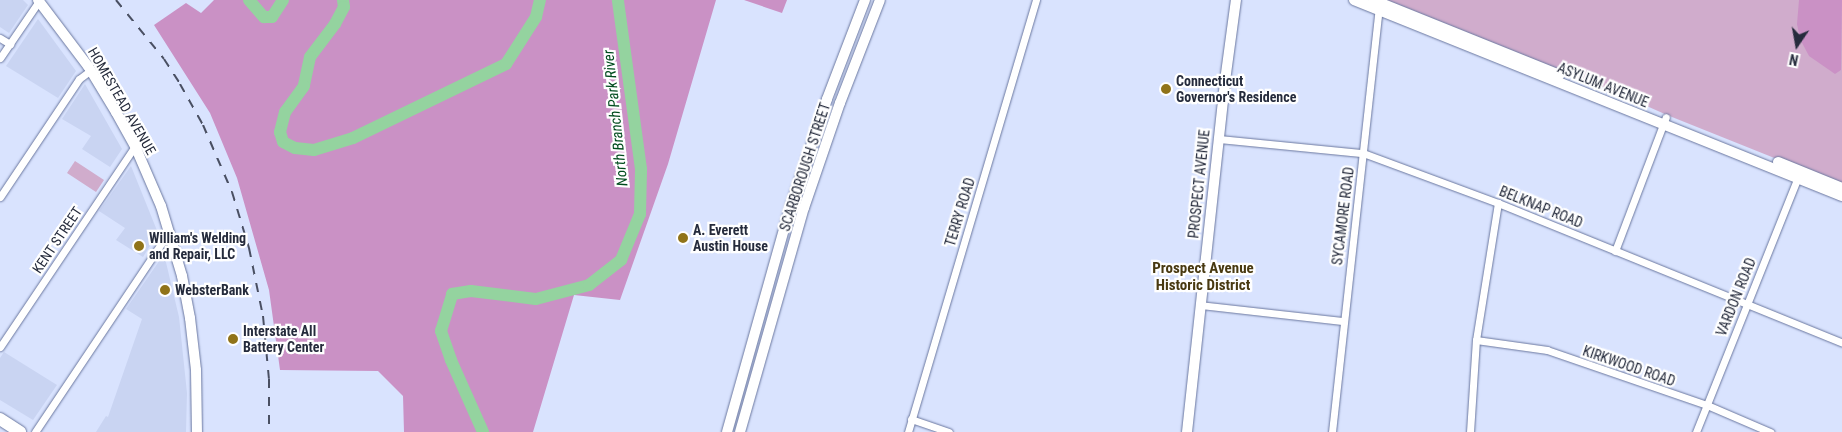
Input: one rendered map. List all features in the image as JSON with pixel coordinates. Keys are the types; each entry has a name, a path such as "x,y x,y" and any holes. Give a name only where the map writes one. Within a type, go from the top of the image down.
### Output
{"highway":[{"path":"0,419 20,432"}],"main road":[{"name":"HOMESTEAD AVENUE","path":"38,0 91,70 135,146 169,232 182,276 190,318 196,370 197,432"},
{"name":"SCARBOROUGH STREET","path":"727,432 791,205 827,99 865,0"},
{"name":"SCARBOROUGH STREET","path":"740,432 804,208 840,103 880,0"},
{"name":"PROSPECT AVENUE","path":"1187,432 1218,140 1236,0"},
{"name":"ASYLUM AVENUE","path":"1354,0 1377,4 1799,175 1842,196"},
{"path":"827,99 840,103"},
{"name":"ASYLUM AVENUE","path":"1799,175 1842,188"},
{"path":"791,205 804,208"},
{"path":"757,322 770,326"}],"street":[{"path":"0,58 38,0"},
{"name":"TERRY ROAD","path":"908,432 1036,0"},
{"name":"SYCAMORE ROAD","path":"1332,432 1363,153 1377,4"},
{"path":"0,38 10,44"},
{"path":"0,197 80,78 91,70"},
{"path":"1615,251 1665,121"},
{"name":"BELKNAP ROAD","path":"1218,140 1363,153 1498,203 1842,344"},
{"name":"KENT STREET","path":"0,347 135,146"},
{"name":"VARDON ROAD","path":"1696,432 1799,175"},
{"path":"1470,432 1476,340 1498,203"},
{"path":"35,432 169,232"},
{"path":"1200,305 1343,321"},
{"name":"KIRKWOOD ROAD","path":"1476,340 1548,350 1707,406 1770,432"},
{"path":"911,419 949,432"}],"shaded area":[{"path":"0,0 23,0 28,5 9,33 0,27"},
{"path":"214,0 716,0 668,164 620,300 574,295 533,432 404,432 403,396 378,371 280,370 269,290 237,178 210,113 154,25 186,3 201,13"},
{"path":"744,0 787,0 782,13"},
{"path":"1387,0 1842,0 1842,185 1667,115 1606,88 1587,83 1546,64"},
{"path":"1799,0 1842,0 1841,70 1835,74 1809,56 1800,39 1797,24"},
{"path":"38,19 76,71 58,98 6,66"},
{"path":"85,84 122,149 110,167 82,149 91,136 62,119"},
{"path":"75,161 104,180 96,192 67,173"},
{"path":"131,166 158,233 143,257 116,240 125,228 99,211"},
{"path":"164,254 179,317 187,393 186,432 96,432 106,416 108,417 142,319 126,309"},
{"path":"4,352 57,385 33,420 0,400 0,358"}],"waterway":[{"name":"North Branch Park River","path":"249,0 264,17 272,17 283,0"},
{"name":"North Branch Park River","path":"343,0 344,7 335,24 310,57 304,86 285,112 280,132 283,142 295,148 314,150 353,138 506,64 536,17 540,0"},
{"name":"North Branch Park River","path":"483,432 451,360 441,331 452,294 471,291 536,299 589,285 621,260 640,214 641,169 618,0"}],"railway":[{"path":"116,0 164,59 180,84 203,125 232,192 249,248 263,316 269,379 269,432"}],"place":[{"name":"Connecticut Governor's Residence","path":"1166,89"},
{"name":"A. Everett Austin House","path":"683,238"},
{"name":"William's Welding and Repair, LLC","path":"139,246"},
{"name":"WebsterBank","path":"165,290"},
{"name":"Interstate All Battery Center","path":"233,339"}],"district":[{"name":"Prospect Avenue Historic District","path":"1203,276"}]}
